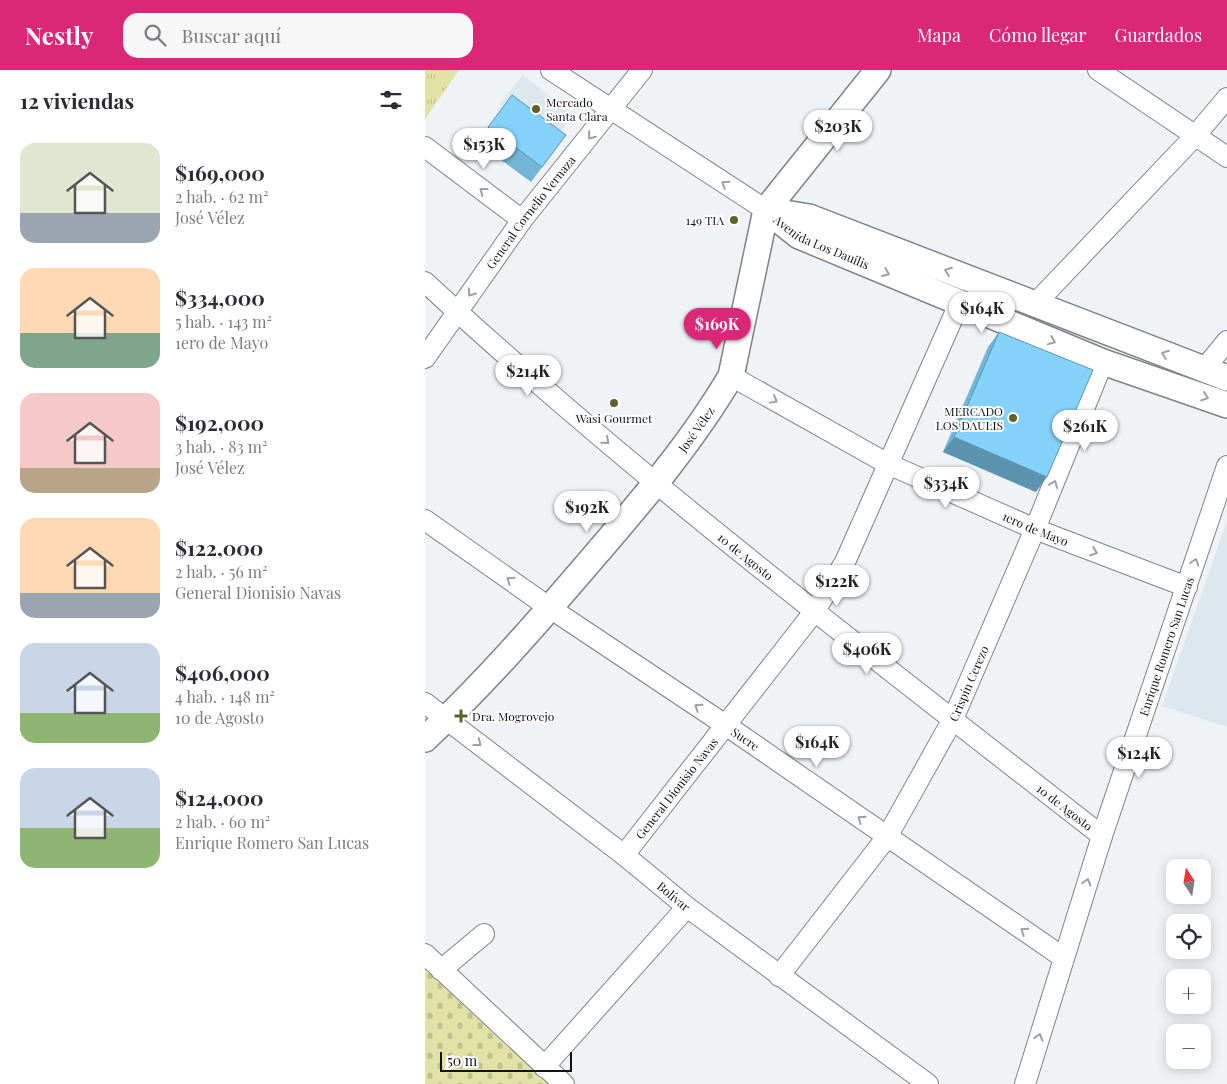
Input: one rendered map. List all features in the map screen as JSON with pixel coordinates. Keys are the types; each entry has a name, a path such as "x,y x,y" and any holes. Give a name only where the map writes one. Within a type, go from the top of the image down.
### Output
{"street":[{"path":"551,70 611,111 766,210"},
{"name":"General Cornelio Vernaza","path":"425,358 522,220 642,70"},
{"name":"José Vélez","path":"425,739 550,608 655,485 731,376 766,210 878,70"},
{"path":"1099,70 1227,157"},
{"path":"1035,304 1195,136 1227,98"},
{"path":"425,147 522,220"},
{"name":"Avenida Los Dauilis","path":"766,210 799,236 959,304 1103,362 1227,405"},
{"name":"Avenida Los Dauilis","path":"766,210 809,217 1216,373"},
{"name":"10 de Agosto","path":"425,282 655,485 814,612 1102,836"},
{"name":"General Dionisio Navas","path":"624,855 727,726 814,612 845,562 959,304"},
{"path":"1216,373 1227,341"},
{"name":"Crispín Cerezo","path":"779,976 887,837 953,719 1035,529 1103,362"},
{"name":"1ero de Mayo","path":"731,376 888,464 1035,529 1187,587"},
{"name":"Enrique Romero San Lucas","path":"1025,1084 1102,836 1227,466"},
{"name":"Sucre","path":"425,520 550,608 727,726 1064,958"},
{"name":"Bolívar","path":"425,703 624,855 687,907 928,1084"},
{"path":"544,1067 687,907"},
{"path":"441,970 484,934"},
{"path":"425,954 564,1084"}],"shaded area":[{"name":"Mercado Santa Clara","path":"523,75 573,114 554,142 499,104"},
{"path":"1227,521 1227,727 1162,706"}],"green space":[{"path":"425,70 459,70 425,119"},
{"path":"425,958 563,1084 425,1084"}],"building":[{"path":"512,95 566,135 542,167 488,127"},
{"name":"MERCADO LOS DAULIS","path":"999,332 1093,370 1047,477 954,437"}],"place":[{"name":"Mercado Santa Clara","path":"536,109"},
{"name":"149 TIA","path":"734,220"},
{"name":"Wasi Gourmet","path":"614,403"},
{"name":"MERCADO LOS DAULIS","path":"1013,418"},
{"name":"Dra. Mogrovejo","path":"461,716"}]}
